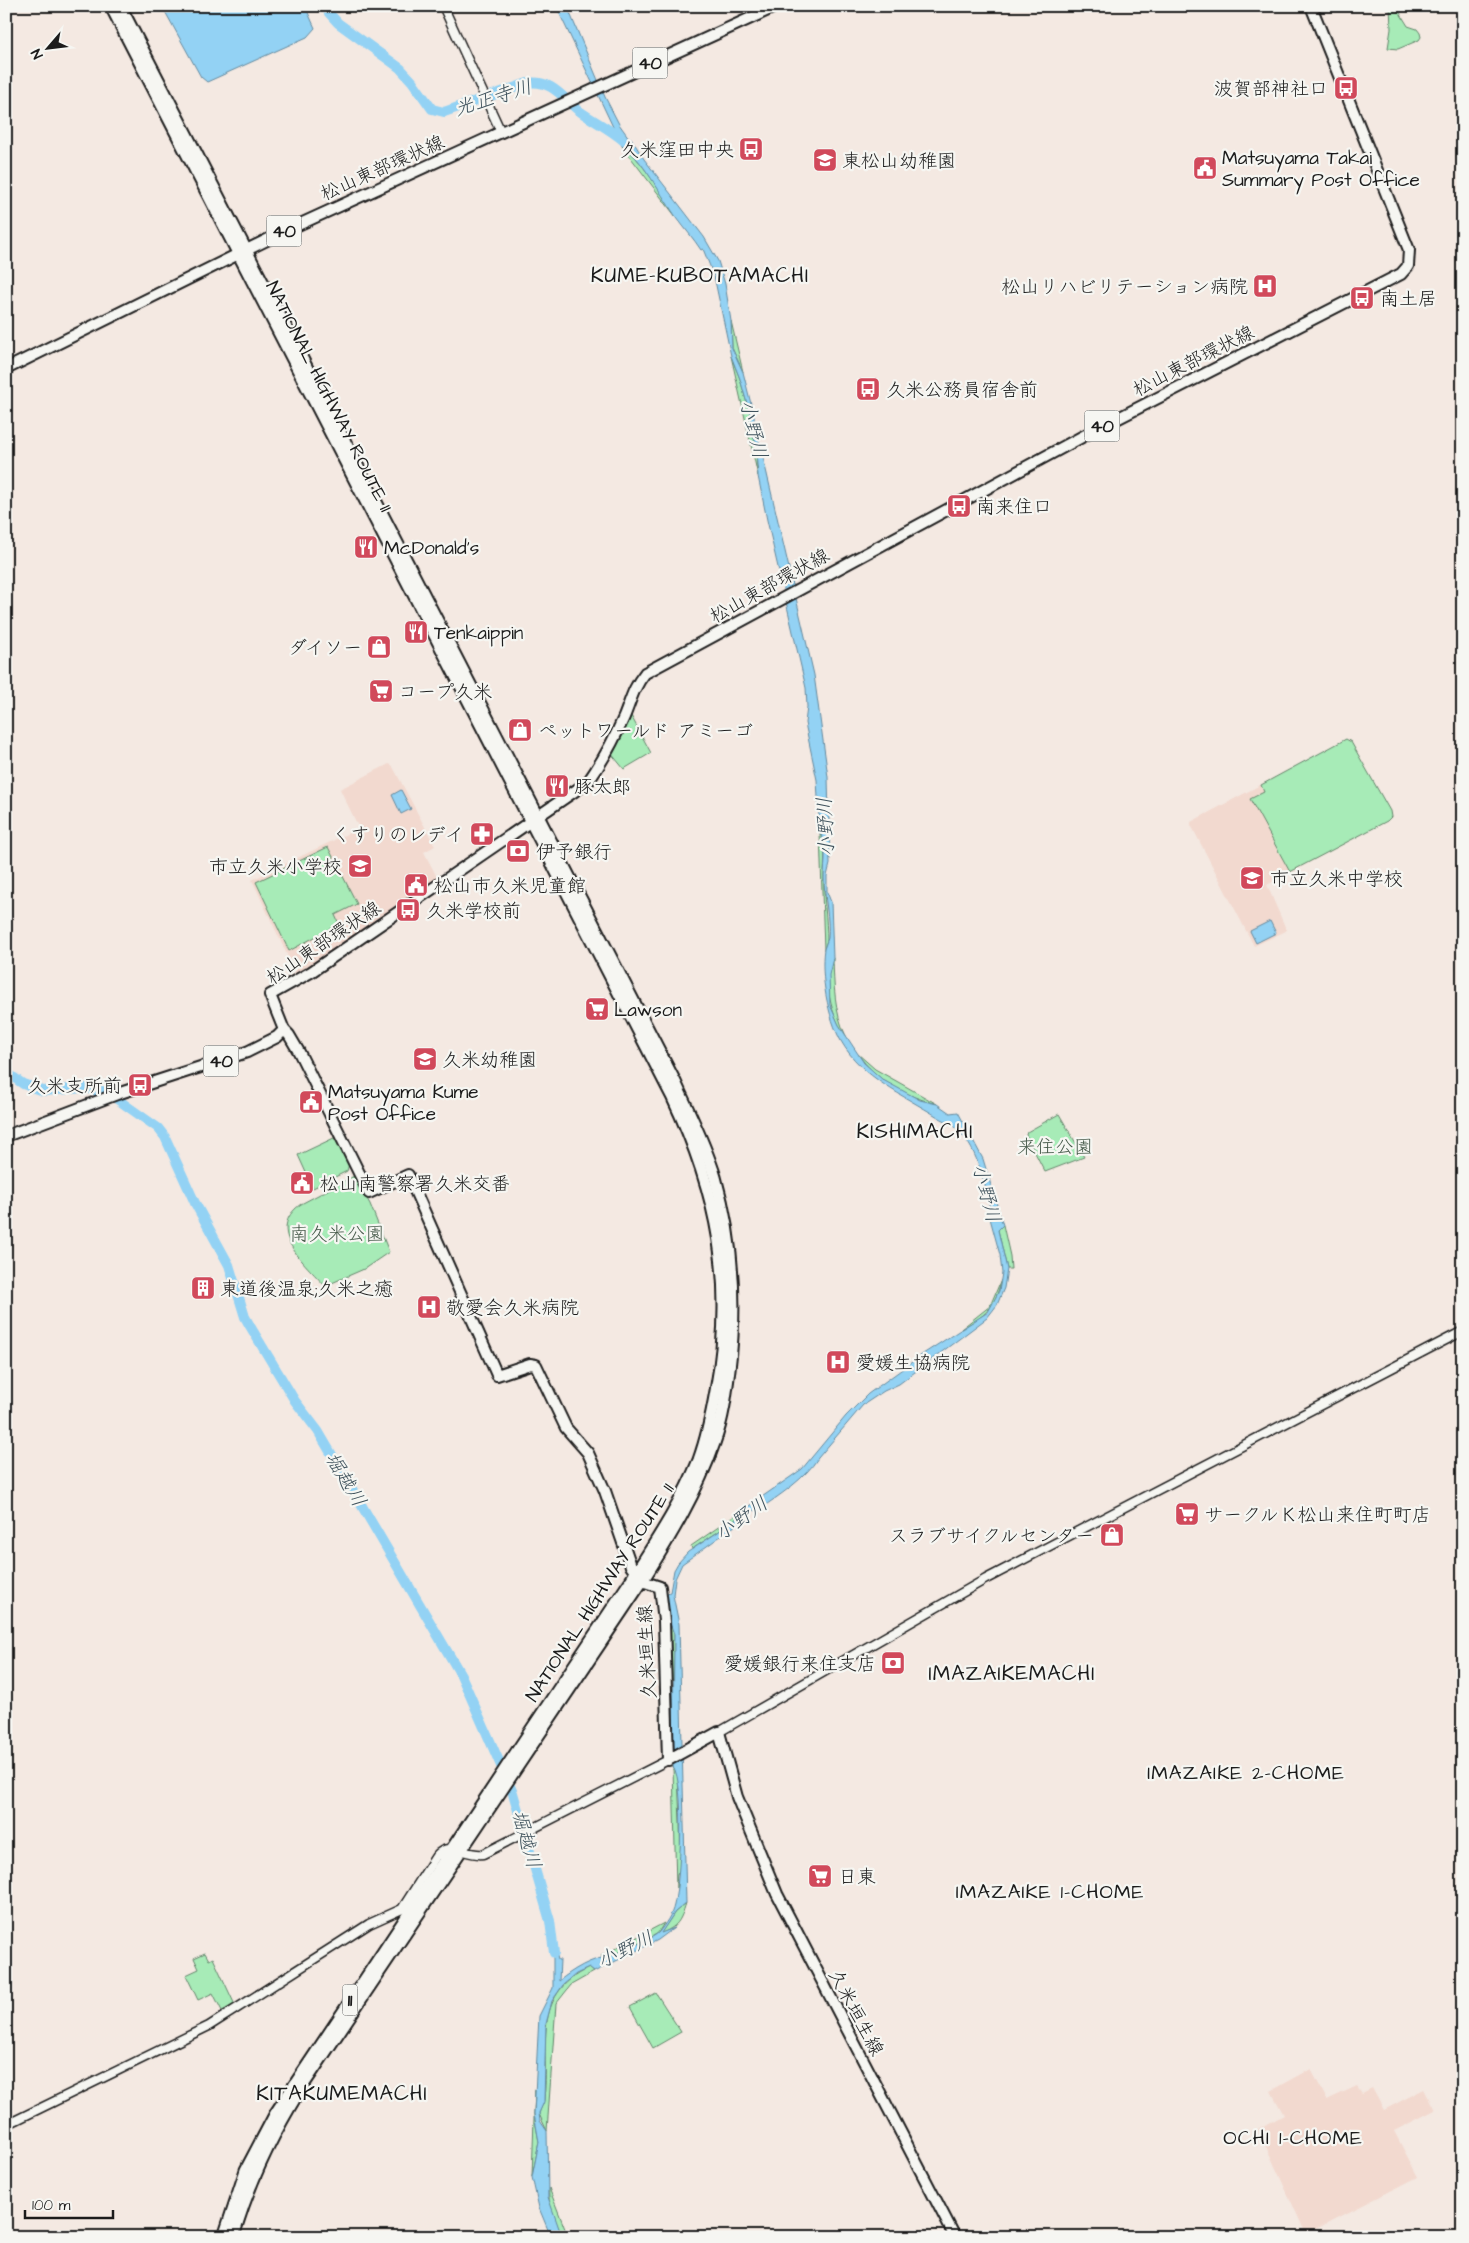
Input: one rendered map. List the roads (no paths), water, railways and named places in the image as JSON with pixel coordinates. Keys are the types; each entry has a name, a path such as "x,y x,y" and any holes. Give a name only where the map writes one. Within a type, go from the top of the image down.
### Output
{"highway":[{"name":"NATIONAL HIGHWAY ROUTE 11","path":"111,6 242,252 697,1130 714,1175 729,1241 733,1280 734,1319 722,1418 715,1442 694,1492 506,1776 276,2112 246,2170 224,2237"},
{"name":"NATIONAL HIGHWAY ROUTE 11","path":"120,6 242,252"},
{"name":"NATIONAL HIGHWAY ROUTE 11","path":"233,2237 254,2174 282,2118 456,1849"}],"main road":[{"name":"松山東部環状線","path":"6,368 242,252 777,6"},
{"name":"松山東部環状線","path":"284,1030 270,995 319,966 588,782 624,717 635,686 645,673 1088,433 1401,274 1408,266 1409,250 1311,6"},
{"name":"40","path":"6,1136 114,1096 247,1052 277,1037 284,1030"},
{"path":"284,1030 299,1052 368,1193 408,1175 497,1375 530,1364 536,1365 539,1369 566,1428 588,1452 605,1491 631,1566 639,1577"},
{"name":"久米垣生線","path":"639,1577 660,1587 664,1621 669,1759"},
{"path":"669,1759 719,1732"},
{"name":"久米垣生線","path":"719,1732 737,1797 777,1894 955,2237"}],"street":[{"path":"443,6 501,132"},
{"path":"719,1732 992,1576 1463,1331"},
{"path":"6,2125 209,2026 369,1924 398,1912 440,1851 456,1849 483,1854 669,1759"}],"water":[{"path":"162,6 305,6 315,28 307,37 207,82 201,77"},
{"name":"小野川","path":"556,6 567,6 605,97 619,124 704,237 718,261 725,284 731,321 732,348 743,372 754,416 755,434 759,440 814,675 828,777 830,864 827,876 827,892 831,902 833,958 829,975 830,1005 839,1025 864,1063 883,1080 920,1100 937,1104 950,1113 958,1112 983,1159 1003,1225 998,1230 1007,1269 1004,1288 997,1305 987,1318 899,1384 884,1391 863,1405 813,1466 799,1480 757,1511 752,1510 739,1523 682,1564 675,1579 673,1595 679,1624 686,1903 675,1912 661,1933 674,1928 658,1940 594,1972 589,1968 576,1974 563,1985 552,2001 546,2024 544,2102 539,2113 540,2121 547,2131 548,2197 561,2234 567,2234 568,2237 551,2237 539,2208 532,2177 539,2142 534,2114 539,2016 553,1988 553,1940 558,1960 560,1960 559,1981 589,1962 608,1957 656,1935 666,1923 673,1909 681,1834 679,1793 677,1777 673,1766 674,1634 670,1623 667,1593 670,1592 674,1570 688,1552 733,1522 746,1508 802,1469 846,1416 868,1394 923,1354 988,1312 999,1291 1002,1273 1000,1255 988,1211 990,1208 985,1186 974,1153 962,1134 952,1125 872,1076 850,1054 836,1032 832,1021 823,971 824,949 828,938 828,916 824,886 825,849 820,833 817,780 805,723 807,707 806,688 758,476 757,446 750,428 750,414 731,356 714,276 703,249 701,250 677,218 644,168 622,146"},
{"path":"401,790 411,809 401,814 392,795"},
{"path":"1270,921 1276,933 1256,943 1250,931"}],"waterway":[{"name":"光正寺川","path":"326,6 329,13 338,23 400,68 432,109 444,112 528,83 543,84 556,90 578,110 624,141"},
{"name":"堀越川","path":"6,1072 23,1084 43,1091 84,1088 107,1092 158,1128 165,1137 195,1203 229,1265 245,1317 295,1401 318,1431 461,1675 513,1793 550,1921 554,1953"}],"place":[{"name":"波賀部神社口","path":"1346,88"},
{"name":"久米窪田中央","path":"751,149"},
{"name":"東松山幼稚園","path":"825,160"},
{"name":"Matsuyama Takai Summary Post Office","path":"1205,168"},
{"name":"松山リハビリテーション病院","path":"1265,286"},
{"name":"南土居","path":"1362,298"},
{"name":"久米公務員宿舎前","path":"868,389"},
{"name":"南来住口","path":"959,506"},
{"name":"McDonald's","path":"366,547"},
{"name":"Tenkaippin","path":"416,632"},
{"name":"ダイソー","path":"379,647"},
{"name":"コープ久米","path":"381,691"},
{"name":"ペットワールド アミーゴ","path":"520,730"},
{"name":"豚太郎","path":"557,786"},
{"name":"くすりのレデイ","path":"482,834"},
{"name":"伊予銀行","path":"518,851"},
{"name":"市立久米小学校","path":"360,866"},
{"name":"市立久米中学校","path":"1252,878"},
{"name":"松山市久米児童館","path":"416,885"},
{"name":"久米学校前","path":"408,910"},
{"name":"Lawson","path":"597,1009"},
{"name":"久米幼稚園","path":"425,1059"},
{"name":"久米支所前","path":"140,1085"},
{"name":"Matsuyama Kume Post Office","path":"311,1102"},
{"name":"松山南警察署久米交番","path":"302,1183"},
{"name":"東道後温泉;久米之癒","path":"203,1288"},
{"name":"敬愛会久米病院","path":"429,1307"},
{"name":"愛媛生協病院","path":"838,1362"},
{"name":"サークルＫ松山来住町町店","path":"1187,1514"},
{"name":"スラブサイクルセンター","path":"1112,1535"},
{"name":"愛媛銀行来住支店","path":"893,1663"},
{"name":"日東","path":"820,1876"}],"district":[{"name":"KUME-KUBOTAMACHI","path":"700,275"},
{"name":"KISHIMACHI","path":"915,1131"},
{"name":"IMAZAIKEMACHI","path":"1012,1673"},
{"name":"IMAZAIKE 2-CHOME","path":"1246,1772"},
{"name":"IMAZAIKE 1-CHOME","path":"1050,1891"},
{"name":"KITAKUMEMACHI","path":"342,2093"},
{"name":"OCHI 1-CHOME","path":"1293,2137"}],"park label":[{"name":"来住公園","path":"1055,1146"},
{"name":"南久米公園","path":"337,1233"}]}
